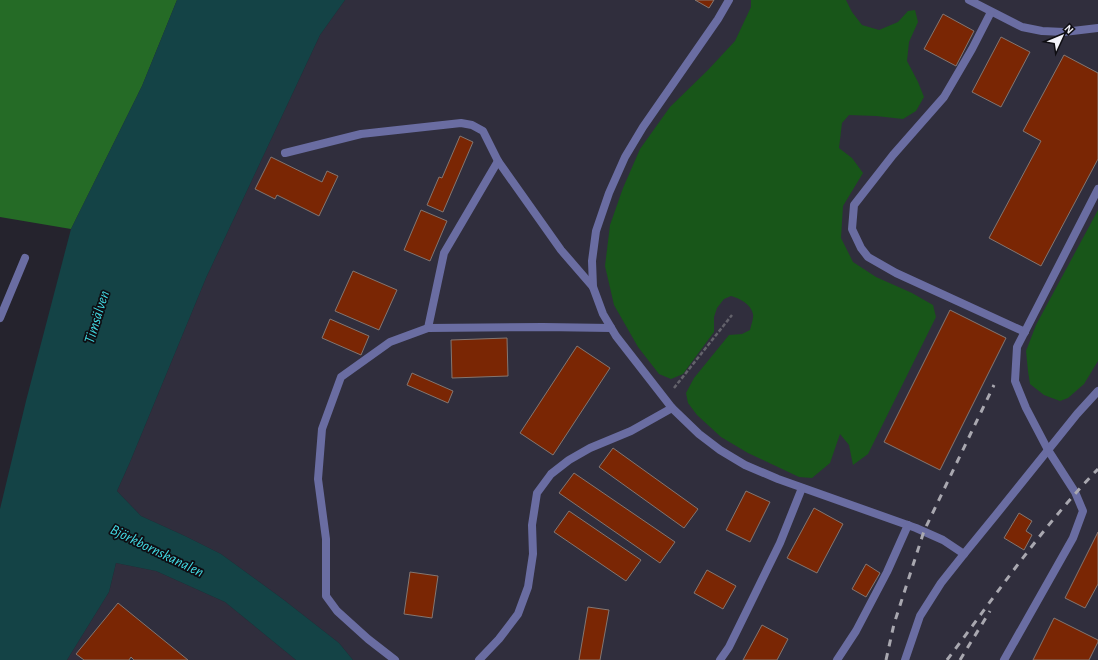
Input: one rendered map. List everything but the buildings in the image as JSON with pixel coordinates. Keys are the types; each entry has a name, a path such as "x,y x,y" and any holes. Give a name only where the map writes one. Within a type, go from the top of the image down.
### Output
{"lane":[{"path":"730,0 718,20 643,127 625,157 609,194 596,231 592,261 593,287 603,314 621,342 665,400 698,434 720,450 745,465 778,479 908,525 943,540 964,554"},
{"path":"969,0 1022,27 1042,31 1064,32 1098,28"},
{"path":"992,12 944,97 893,155 854,205 852,229 861,248 868,257 896,273 1025,332"},
{"path":"285,153 361,134 461,123 472,125 483,131 498,162 561,250 593,287"},
{"path":"428,328 444,253 498,162"},
{"path":"1004,660 1073,538 1082,511 1075,492 1048,450 1014,381 1017,347 1098,189"},
{"path":"0,318 25,258"},
{"path":"395,660 368,639 337,611 326,596 326,539 318,479 322,429 341,377 390,342 428,328 611,328"},
{"path":"905,660 920,616 941,583 1077,414 1098,391"},
{"path":"479,660 499,639 518,614 528,587 533,554 532,525 537,493 551,474 569,460 590,448 631,431 672,408"},
{"path":"720,660 729,647 780,543 802,488"},
{"path":"837,660 856,631 887,572 908,525"}],"path":[{"path":"665,400 732,315"}],"shaded area":[{"path":"345,0 1098,0 1098,660 353,660 339,643 284,600 221,554 141,516 117,491 206,278 320,35"},
{"path":"116,563 156,571 225,602 296,660 67,660 109,592"}],"green space":[{"path":"0,0 177,0 142,86 71,229 0,217"},
{"path":"751,0 846,0 852,12 862,25 879,30 898,22 908,11 915,10 918,22 909,42 907,61 924,97 916,111 903,119 849,115 842,123 839,148 852,158 863,173 843,206 841,238 853,262 876,277 912,293 933,305 936,317 868,454 853,465 849,445 840,434 830,463 812,478 799,477 748,453 721,437 697,415 688,403 686,393 694,378 729,335 742,334 750,330 753,316 750,307 738,298 731,296 724,299 717,308 714,317 714,332 683,374 671,379 659,374 638,347 614,305 605,266 610,225 623,188 640,149 670,107 735,41 751,7"},
{"path":"1098,210 1098,361 1084,384 1068,398 1060,401 1044,395 1030,384 1026,351 1036,325"}],"water":[{"path":"177,0 345,0 320,35 206,278 117,491 141,516 221,554 284,600 339,643 353,660 296,660 225,602 156,571 116,563 109,592 67,660 0,660 0,509 26,401 71,229 142,86"}],"railway":[{"path":"886,660 894,624 924,531 994,385"},
{"path":"947,660 1039,538 1077,491 1098,469"},
{"path":"960,660 990,611"}],"water label":[{"name":"Timsälven","path":"97,317"},
{"name":"Björkbornskanalen","path":"157,551"}]}
